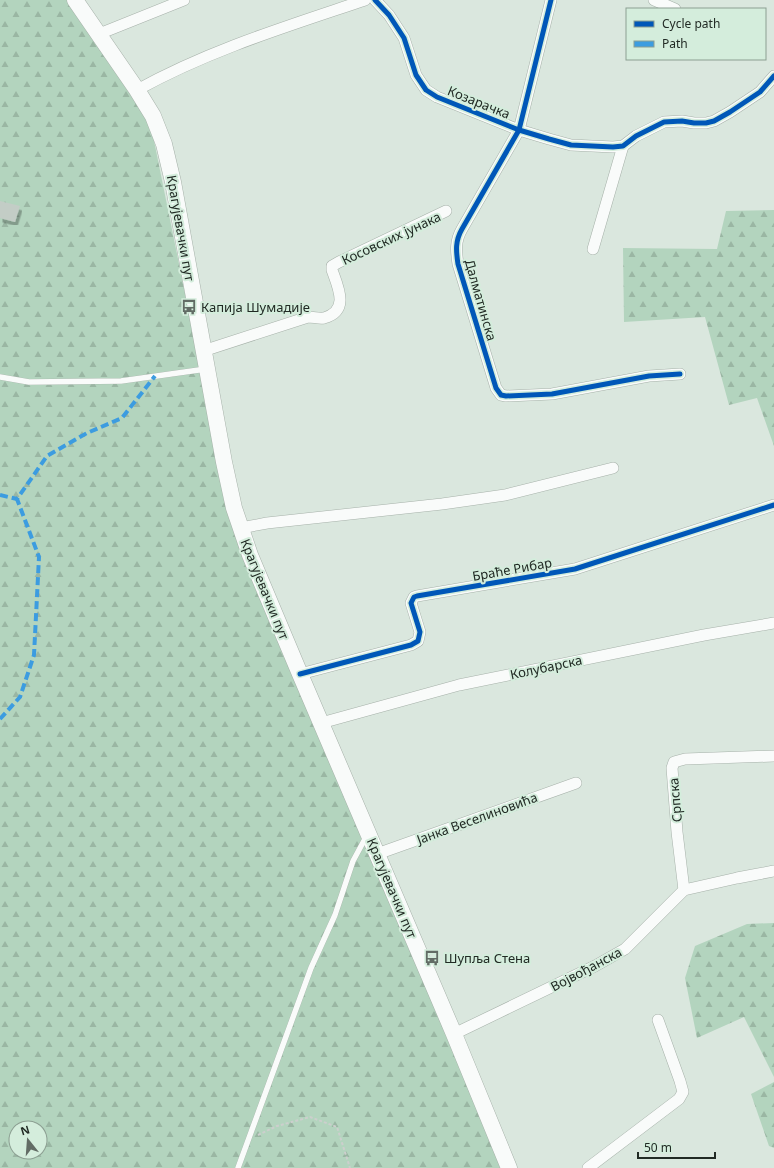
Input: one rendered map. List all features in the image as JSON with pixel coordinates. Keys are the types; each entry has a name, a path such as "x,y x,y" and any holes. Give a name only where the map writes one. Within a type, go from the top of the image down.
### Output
{"main road":[{"name":"Крагујевачки пут","path":"75,0 137,90 153,116 164,144 170,164 206,369 234,508 250,555 454,1034 509,1168"}],"street":[{"path":"99,34 184,0"},
{"path":"137,90 180,67 240,43 365,0"},
{"name":"Козарачка","path":"375,0 389,15 404,38 416,75 426,90 438,97 519,130 571,145 623,146"},
{"name":"Далматинска","path":"551,0 519,130 458,236 456,248 458,264 498,392 501,395 506,396 552,394 649,376 680,374"},
{"path":"654,0 673,8"},
{"path":"593,249 623,146 636,136 664,122 682,121 700,123 714,121 760,92 774,76"},
{"name":"Косовских јунака","path":"203,350 308,317 320,319 332,315 338,308 341,299 332,266 446,211"},
{"path":"241,528 267,523 442,504 505,495 613,468"},
{"name":"Браће Рибар","path":"300,674 411,645 418,641 420,632 410,603 414,597 575,569 774,505"},
{"name":"Колубарска","path":"321,723 466,684 704,635 774,623"},
{"name":"Српска","path":"684,890 677,832 672,768 674,762 684,759 774,756"},
{"name":"Јанка Веселиновића","path":"377,854 576,783"},
{"path":"684,890 774,871"},
{"name":"Војвођанска","path":"454,1034 595,966 625,949 684,890"},
{"path":"588,1168 679,1099 683,1092 658,1020"}],"lane":[{"path":"0,377 29,382 121,381 206,369"},
{"path":"238,1168 311,968 335,915 353,861 368,833"}],"path":[{"path":"249,1139 277,1126 310,1117 337,1127 350,1168"}],"green space":[{"path":"0,0 68,0 151,126 231,520 505,1168 0,1168"},
{"path":"774,210 774,446 757,398 729,405 705,317 624,322 623,248 717,249 726,211"},
{"path":"774,923 774,1077 744,1017 697,1038 685,978 695,946 747,924"},
{"path":"774,1082 774,1148 769,1146 751,1094"}],"building":[{"path":"0,201 20,206 15,222 0,218"}],"marked path":[{"path":"0,719 20,697 34,655 39,557 17,499 47,456 87,433 122,418 155,376"},
{"path":"0,495 17,499"}],"cycle path":[{"path":"375,0 389,15 404,38 416,75 426,90 437,97 519,130 571,145 623,146 636,136 664,122 682,121 706,123 714,121 760,92 774,76"},
{"path":"551,0 519,130 462,229 457,242 458,264 496,388 501,395 506,396 552,394 649,376 680,374"},
{"path":"300,674 411,645 418,641 420,632 411,603 414,597 575,569 774,505"}],"place":[{"name":"Капија Шумадије","path":"189,307"},
{"name":"Шупља Стена","path":"432,958"}]}
